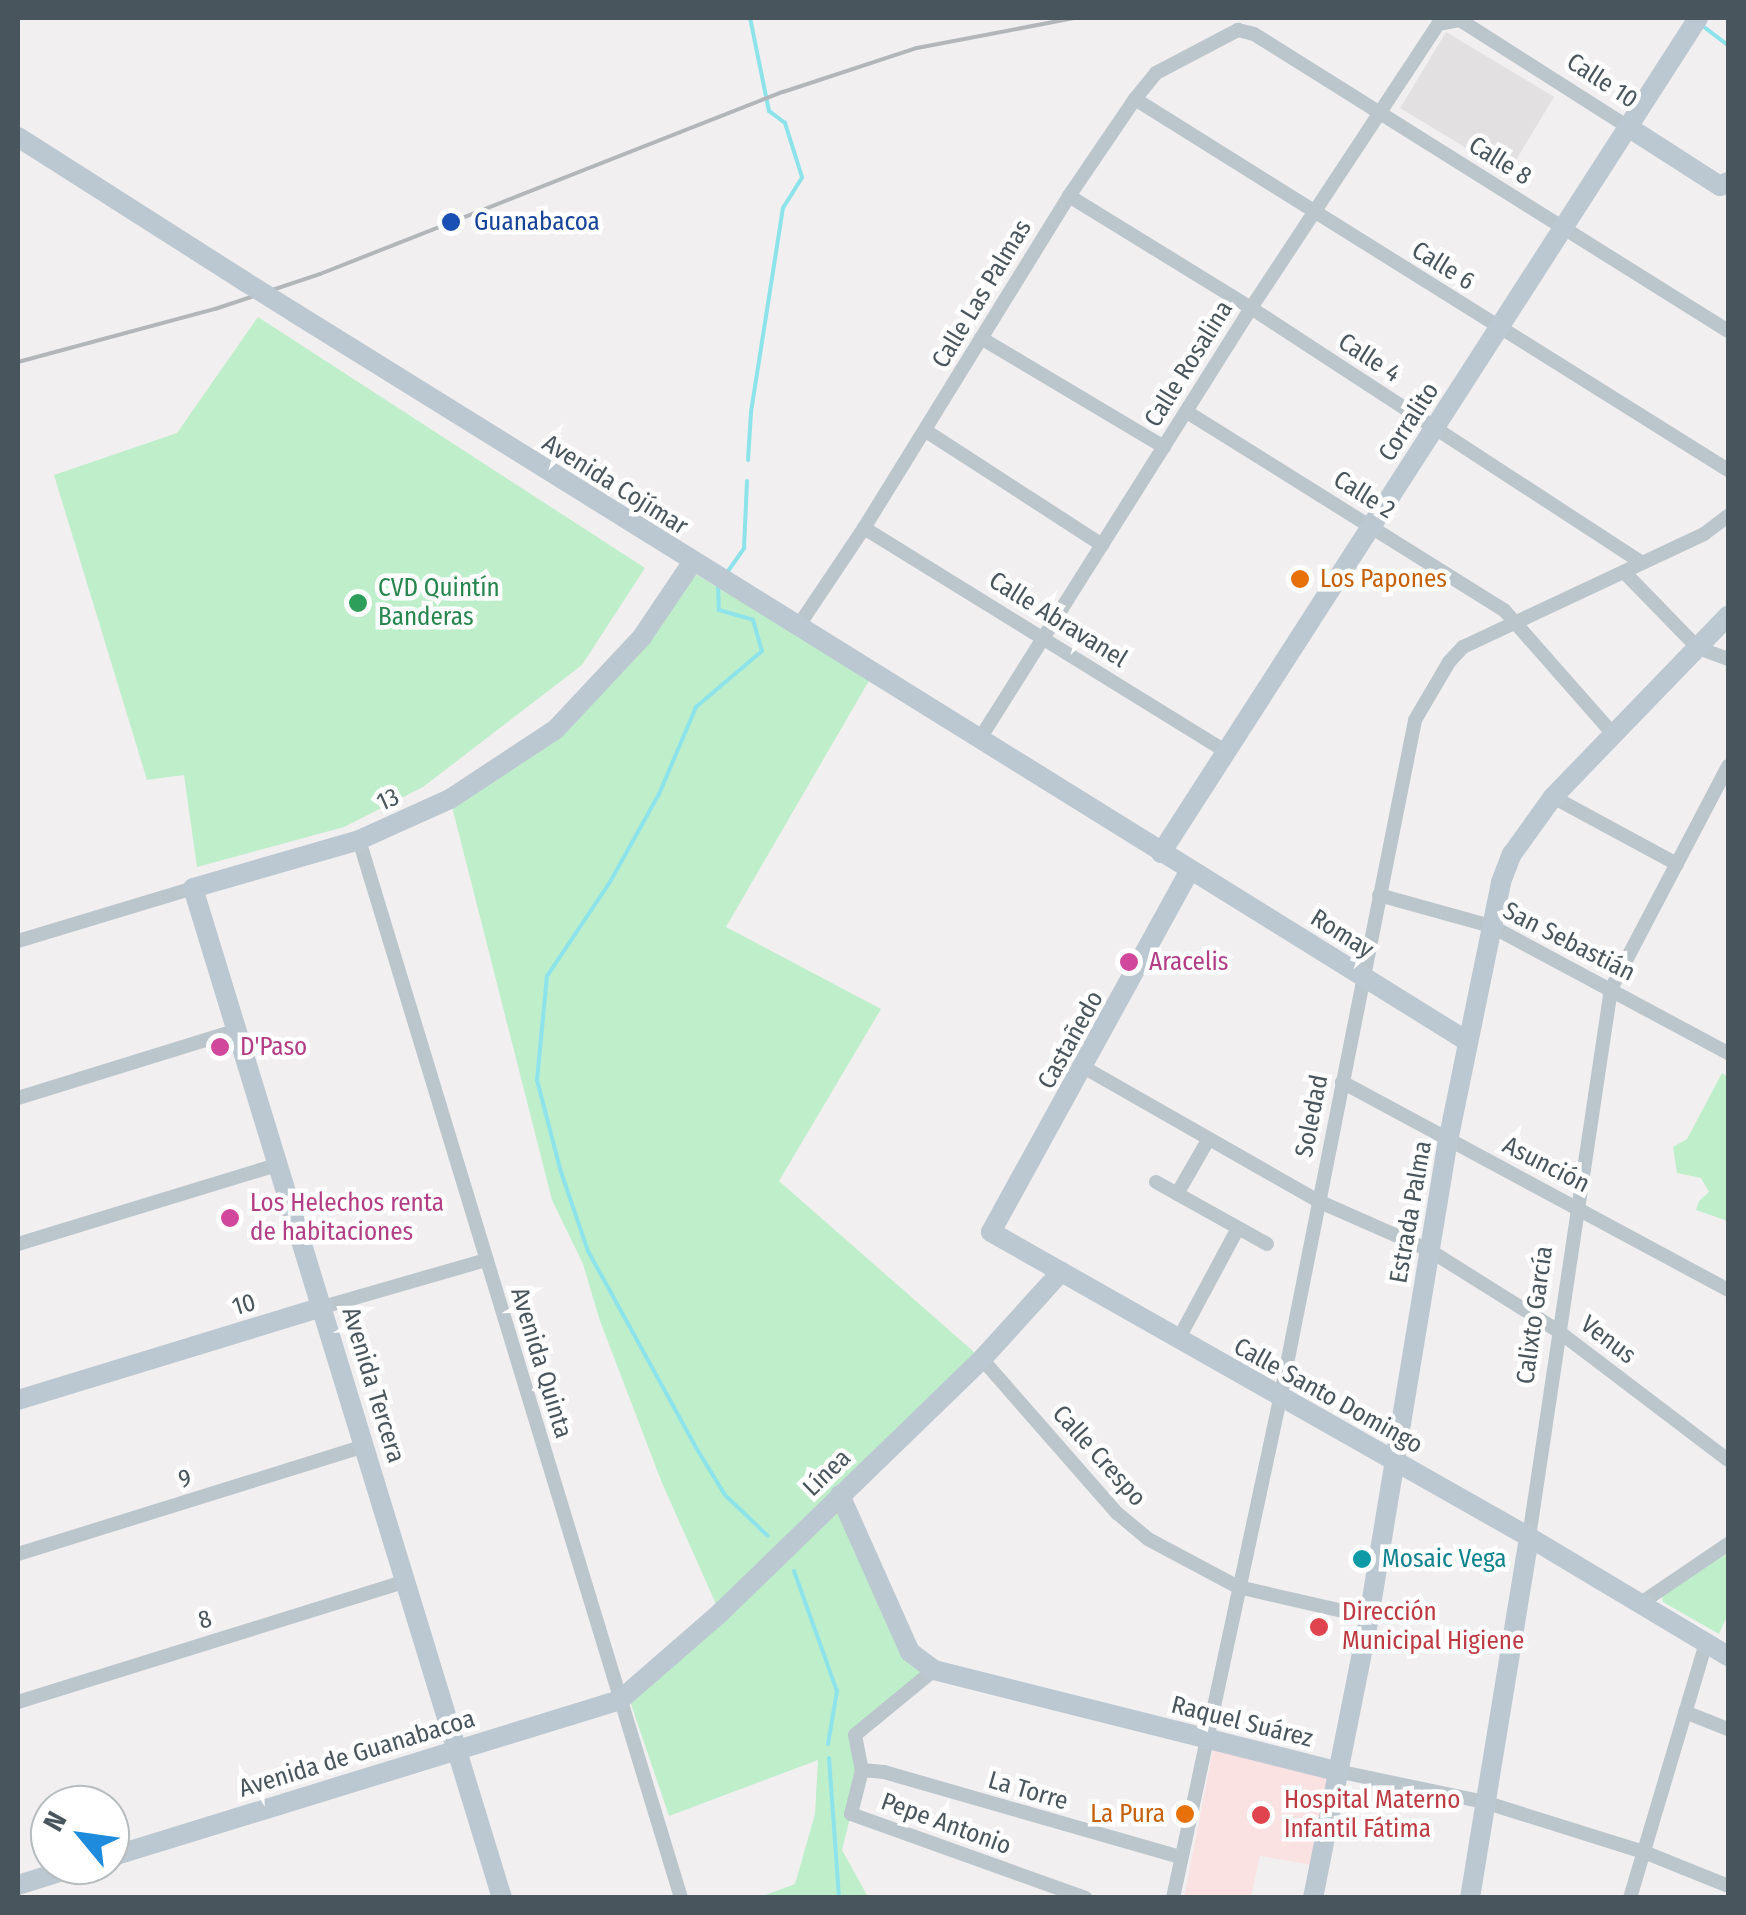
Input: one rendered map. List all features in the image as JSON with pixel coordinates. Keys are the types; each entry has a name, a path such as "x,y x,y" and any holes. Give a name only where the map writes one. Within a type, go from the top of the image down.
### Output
{"street":[{"name":"Calle Rosalina","path":"979,740 1314,211 1438,24 1447,20"},
{"name":"Calle 10","path":"1447,20 1460,20 1725,186"},
{"name":"Corralito","path":"1162,853 1694,24"},
{"name":"Calle Las Palmas","path":"796,628 864,528 1069,196 1135,98 1156,73 1238,30 1247,31"},
{"name":"Calle 8","path":"1247,31 1728,331"},
{"name":"Calle 6","path":"1135,98 1728,470"},
{"name":"Avenida Cojímar","path":"20,143 1190,870"},
{"name":"Calle 4","path":"1069,196 1251,308 1641,562"},
{"path":"982,338 1164,447"},
{"name":"Calle 2","path":"1187,412 1515,620 1614,736"},
{"path":"926,431 1102,545"},
{"name":"Soledad","path":"1173,1898 1280,1399 1416,720 1448,662 1463,647 1704,534 1728,516"},
{"name":"Calle Abravanel","path":"864,528 1226,752"},
{"name":"13","path":"18,941 360,840 450,800 556,729 642,637 692,563"},
{"path":"1624,572 1698,648 1728,659"},
{"name":"Estrada Palma","path":"1312,1898 1368,1618 1448,1141 1492,926 1512,854 1553,798 1728,616"},
{"name":"Calixto García","path":"1470,1898 1529,1537 1610,989 1728,766"},
{"path":"1553,798 1677,864"},
{"name":"Avenida Quinta","path":"360,840 681,1898"},
{"name":"Romay","path":"1190,870 1468,1041"},
{"name":"Castañedo","path":"991,1232 1085,1068 1190,870"},
{"name":"Avenida Tercera","path":"193,888 502,1898"},
{"name":"San Sebastián","path":"1379,895 1492,926 1728,1053"},
{"path":"18,1098 238,1030"},
{"name":"Venus","path":"1085,1068 1318,1201 1430,1250 1558,1331 1728,1460"},
{"name":"Asunción","path":"1342,1082 1728,1290"},
{"path":"1178,1194 1208,1140"},
{"path":"18,1244 279,1164"},
{"path":"1156,1182 1267,1244"},
{"path":"1178,1340 1238,1228"},
{"name":"Calle Santo Domingo","path":"991,1232 1529,1537 1728,1656"},
{"name":"10","path":"18,1400 486,1260"},
{"name":"Línea","path":"620,1700 720,1614 982,1358 1061,1272"},
{"name":"Calle Crespo","path":"982,1358 1117,1514 1148,1539 1238,1586 1368,1618"},
{"name":"9","path":"18,1554 366,1446"},
{"path":"840,1495 910,1652 934,1670"},
{"path":"1641,1603 1728,1544"},
{"name":"8","path":"18,1702 407,1581"},
{"path":"1630,1898 1706,1643"},
{"name":"Raquel Suárez","path":"934,1670 1338,1771 1484,1802 1644,1852 1728,1886"},
{"name":"Pepe Antonio","path":"934,1670 855,1735 862,1770 851,1814 1085,1898"},
{"name":"Avenida de Guanabacoa","path":"130,1850 620,1700"},
{"path":"1685,1712 1728,1729"},
{"name":"La Torre","path":"862,1770 884,1772 1181,1857"}],"shaded area":[{"path":"1446,32 1554,97 1508,173 1400,108"},
{"name":"Hospital Materno Infantil Fátima","path":"1213,1750 1328,1774 1313,1865 1260,1856 1251,1897 1184,1898"}],"green space":[{"name":"CVD Quintín Banderas","path":"258,317 645,568 582,665 423,787 344,827 197,867 184,775 147,780 54,475 177,433"},
{"path":"692,572 870,679 726,927 881,1009 779,1181 982,1359 840,1495 905,1654 934,1670 855,1735 862,1770 842,1850 868,1897 760,1897 795,1884 815,1814 818,1760 669,1816 630,1701 720,1613 662,1483 600,1321 583,1264 552,1200 450,799 556,729"},
{"path":"1722,1073 1728,1077 1728,1221 1696,1210 1709,1192 1701,1178 1677,1173 1673,1147 1687,1139"},
{"path":"1728,1553 1728,1614 1719,1634 1663,1602 1662,1595"}],"waterway":[{"path":"748,460 751,412 783,208 802,177 785,123 769,111 750,18"},
{"path":"1700,24 1728,45"},
{"path":"726,574 744,548 747,481"},
{"path":"718,585 719,610 753,620 762,651 696,707 659,794 610,882 547,976 537,1080 561,1172 588,1251 725,1495 768,1536"},
{"path":"794,1571 837,1691 828,1744"},
{"path":"829,1758 839,1898"}],"railway":[{"path":"18,362 215,309 320,274 783,92 917,48 1075,18"}],"place":[{"name":"Guanabacoa","path":"451,222"},
{"name":"Los Papones","path":"1300,579"},
{"name":"CVD Quintín Banderas","path":"358,603"},
{"name":"Aracelis","path":"1129,962"},
{"name":"D'Paso","path":"220,1047"},
{"name":"Los Helechos renta de habitaciones","path":"230,1218"},
{"name":"Mosaic Vega","path":"1362,1559"},
{"name":"Dirección Municipal Higiene","path":"1319,1627"},
{"name":"La Pura","path":"1185,1814"},
{"name":"Hospital Materno Infantil Fátima","path":"1261,1815"}]}
